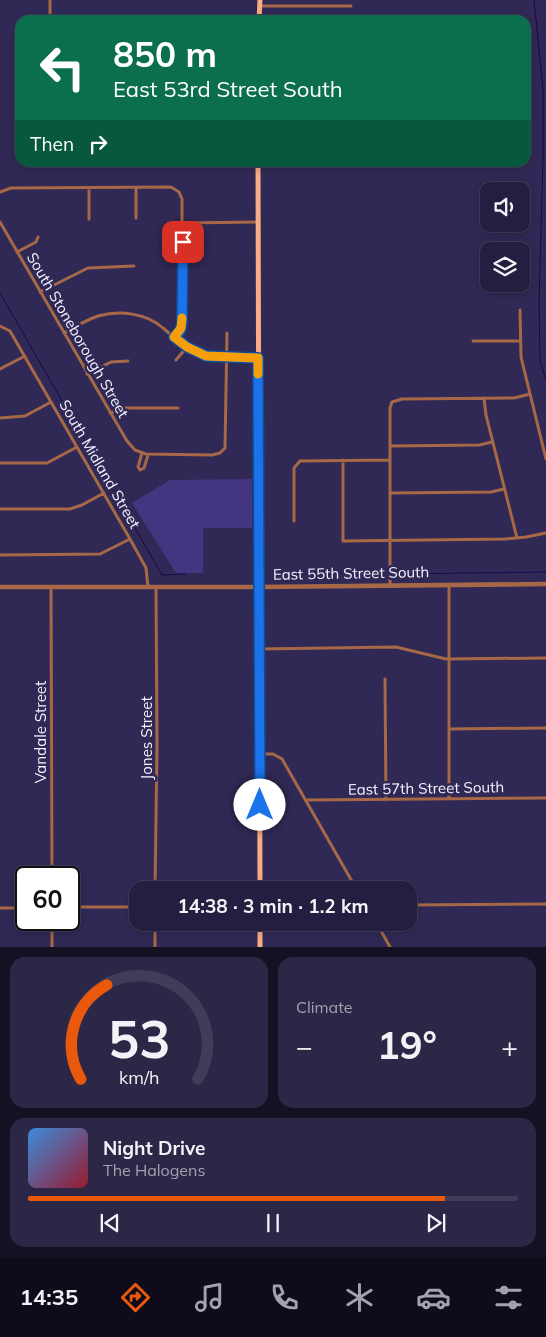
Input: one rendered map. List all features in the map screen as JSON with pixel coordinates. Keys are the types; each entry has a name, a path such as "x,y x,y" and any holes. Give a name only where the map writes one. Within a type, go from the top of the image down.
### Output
{"main road":[{"path":"259,15 260,0"},
{"path":"258,167 260,881"},
{"path":"260,931 260,947"}],"street":[{"path":"50,0 50,15"},
{"path":"259,6 351,6"},
{"path":"0,192 12,188 171,187 179,192 182,199 183,223 182,323 180,331 174,337"},
{"path":"89,188 90,219"},
{"path":"136,188 136,218"},
{"name":"South Stoneborough Street","path":"0,222 126,441 142,453"},
{"path":"183,223 258,222"},
{"path":"17,252 36,242 38,237"},
{"path":"40,292 88,268 134,266"},
{"path":"520,310 519,341 521,357 546,459"},
{"path":"64,333 96,316 132,314 151,319 187,347 206,356 258,358"},
{"name":"South Midland Street","path":"0,326 10,330 104,493 146,568 148,587"},
{"path":"148,455 144,468 141,471 138,467 142,453 148,455 216,454 224,449 226,444 227,332"},
{"path":"473,341 519,341"},
{"path":"176,360 187,347"},
{"path":"0,369 25,356"},
{"path":"88,374 111,362 128,361"},
{"path":"390,585 390,408 392,402 402,399 514,398 530,394"},
{"path":"484,398 492,442 517,539"},
{"path":"0,418 25,416 51,402"},
{"path":"110,413 126,408 178,408"},
{"path":"390,446 479,445 492,442"},
{"path":"0,464 47,463 77,447"},
{"path":"294,521 294,472 298,463 307,460 390,460"},
{"path":"342,460 342,541 517,539 546,532"},
{"path":"390,493 491,492 504,489"},
{"path":"0,509 70,509 104,493"},
{"path":"0,555 100,554 130,539"},
{"name":"East 55th Street South","path":"0,587 546,584"},
{"path":"449,585 449,799"},
{"name":"Vandale Street","path":"51,587 52,866"},
{"name":"Jones Street","path":"155,881 156,587"},
{"path":"258,649 396,647 449,659 546,658"},
{"path":"385,680 386,800"},
{"path":"449,729 546,728"},
{"path":"260,754 273,754 282,759 352,881"},
{"name":"East 57th Street South","path":"307,800 546,798"},
{"path":"417,906 546,904"},
{"path":"80,908 129,907"},
{"path":"0,908 15,908"},
{"path":"52,931 52,947"},
{"path":"155,931 155,947"},
{"path":"381,931 390,947"}],"shaded area":[{"path":"252,479 252,528 203,528 203,573 176,573 132,503 170,480"}],"waterway":[{"path":"534,0 543,89 539,301 540,361 546,380"},
{"path":"0,293 162,575 185,574"},
{"path":"395,574 546,572"},
{"path":"272,575 383,573"}],"slow traffic":[{"path":"182,318 180,331 174,337 187,347 206,356 258,358 258,374"}],"route":[{"path":"183,242 182,323 180,331 174,337 187,347 206,356 258,358 260,805"}]}
